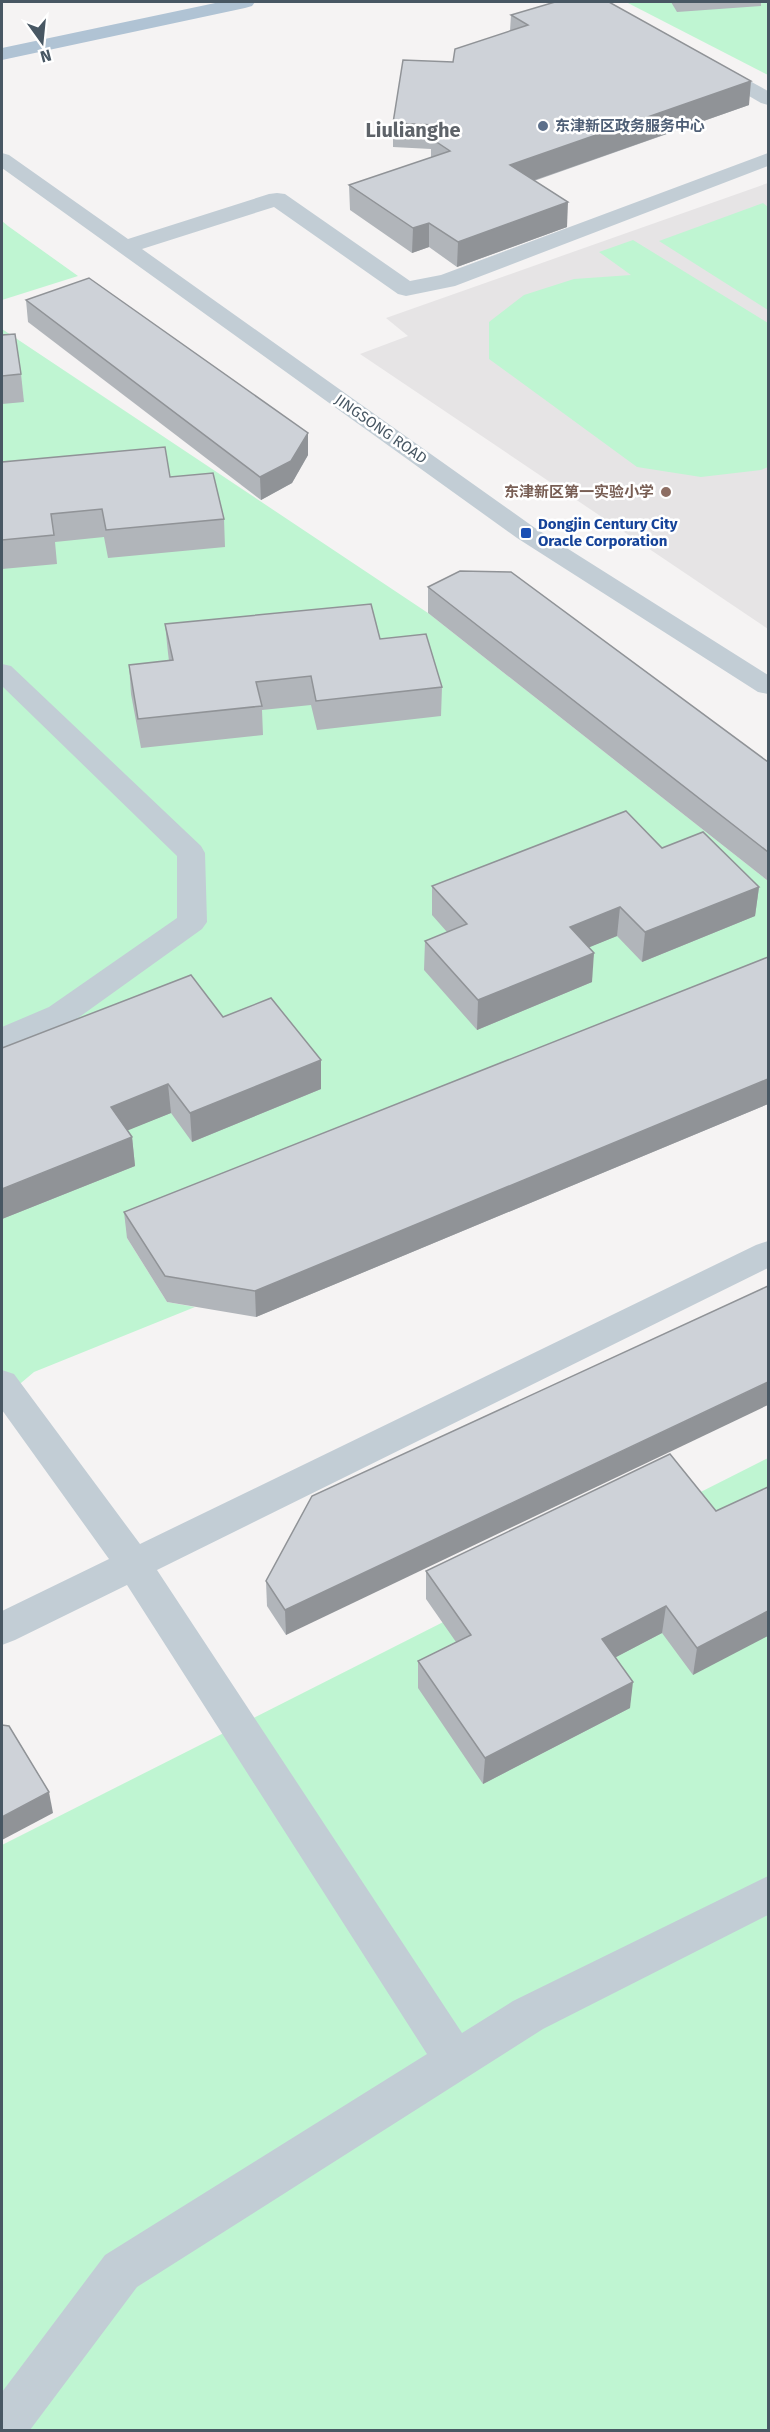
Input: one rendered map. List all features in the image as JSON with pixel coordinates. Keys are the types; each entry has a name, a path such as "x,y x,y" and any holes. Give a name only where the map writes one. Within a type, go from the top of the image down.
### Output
{"main road":[{"path":"2,54 245,2"}],"street":[{"path":"698,59 768,99"},
{"name":"JINGSONG ROAD","path":"2,159 526,533 768,686"},
{"path":"125,247 277,199 406,289 447,281 768,159"},
{"path":"2,672 191,853 192,922 60,1015 2,1039"},
{"path":"2,1629 768,1254"},
{"path":"2,1384 133,1564 455,2060"},
{"path":"2,2430 122,2271 528,2015 768,1895"}],"shaded area":[{"name":"东津新区第一实验小学","path":"768,183 768,629 360,354 408,336 386,318"}],"green space":[{"path":"626,2 768,2 768,75"},
{"path":"763,203 768,207 768,310 659,241"},
{"path":"2,221 8,226 78,276 2,300"},
{"path":"633,240 768,323 768,467 761,470 701,477 637,467 489,359 489,322 524,295 574,279 631,275 599,252"},
{"path":"2,329 428,613 768,881 768,982 127,1238 167,1302 195,1307 34,1372 2,1399"},
{"path":"768,1458 768,2430 2,2430 2,1845"}],"building":[{"name":"东津新区政务服务中心","path":"555,2 609,2 751,81 510,165 568,202 458,242 429,223 413,228 349,185 450,151 432,139 434,125 393,123 403,60 453,62 455,49 528,25 511,15"},
{"path":"89,278 308,433 291,461 260,477 26,300"},
{"path":"15,334 21,374 2,376 2,335"},
{"path":"165,447 170,477 213,473 224,519 106,530 102,509 51,514 54,535 2,540 2,462"},
{"path":"460,571 511,572 768,762 768,852 428,587"},
{"path":"371,604 380,639 426,634 442,687 316,701 311,676 256,682 262,706 138,719 129,665 173,660 165,624"},
{"path":"626,811 662,848 703,832 759,887 645,932 620,907 570,927 594,953 478,1000 425,941 467,924 432,886"},
{"path":"768,957 768,1079 255,1291 165,1276 124,1212"},
{"path":"191,975 223,1017 271,998 321,1060 190,1113 168,1084 111,1107 132,1137 2,1189 2,1048"},
{"path":"768,1286 768,1382 285,1610 266,1581 312,1496"},
{"path":"670,1454 716,1511 768,1487 768,1611 697,1648 666,1606 602,1639 633,1682 485,1758 418,1661 471,1635 426,1571"},
{"path":"2,1725 9,1726 49,1792 2,1817"}],"place":[{"name":"东津新区政务服务中心","path":"543,126"},
{"name":"东津新区第一实验小学","path":"666,492"},
{"name":"Dongjin Century City Oracle Corporation","path":"526,533"}],"district":[{"name":"Liulianghe","path":"413,130"}]}
